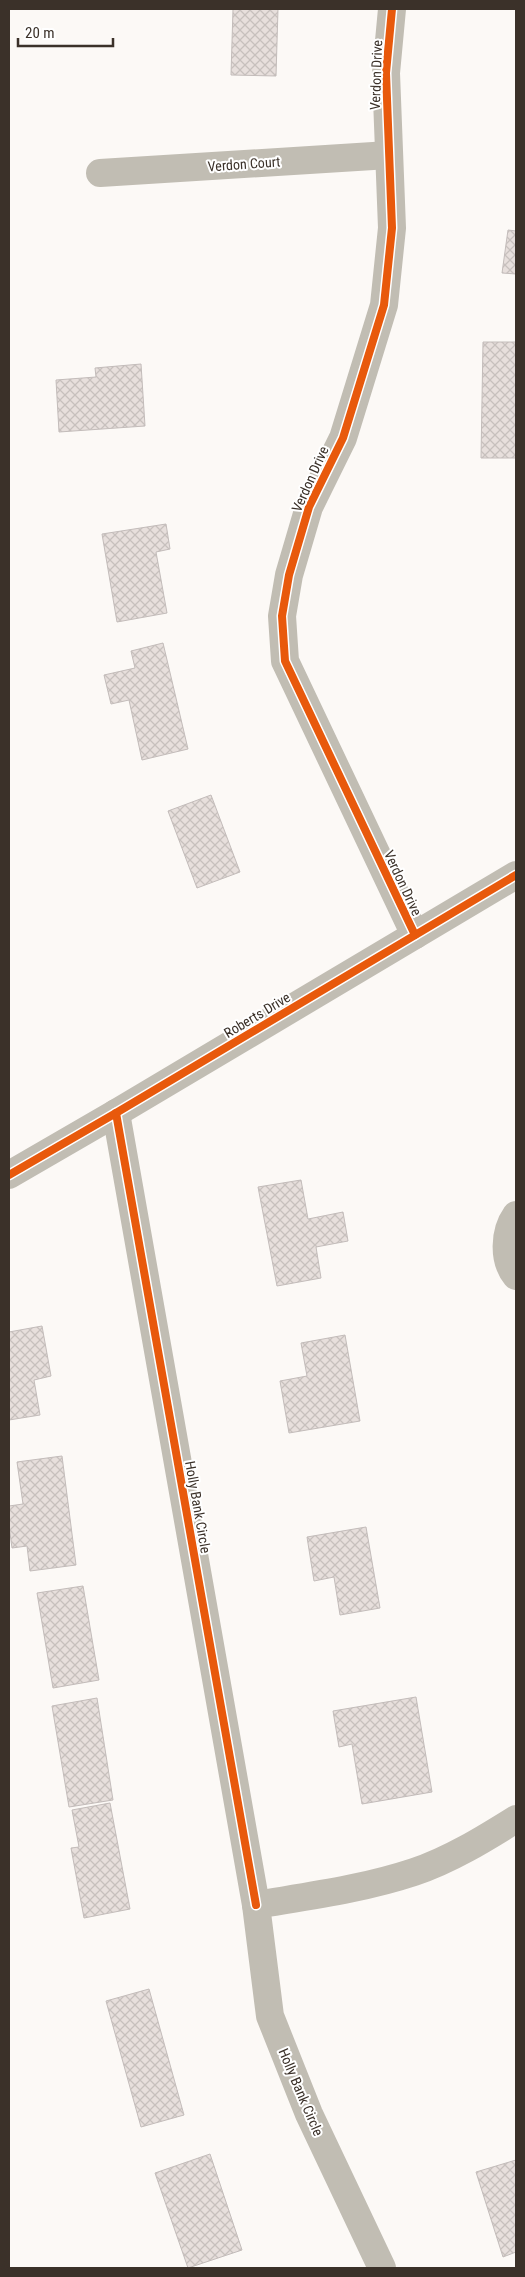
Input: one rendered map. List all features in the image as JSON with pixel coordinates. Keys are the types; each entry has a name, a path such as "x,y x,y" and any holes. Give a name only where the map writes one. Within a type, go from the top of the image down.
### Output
{"street":[{"name":"Verdon Drive","path":"392,9 386,73 392,228 384,304 343,438 309,507 288,574 282,616 285,661 415,935"},
{"name":"Verdon Court","path":"100,173 388,154"},
{"name":"Roberts Drive","path":"9,1175 516,875"},
{"name":"Holly Bank Circle","path":"116,1113 256,1905 270,2016 309,2114 382,2268"},
{"path":"516,1215 512,1221 507,1238 507,1256 516,1276"},
{"path":"256,1905 343,1891 415,1872 475,1845 516,1819"}],"building":[{"path":"233,9 278,9 276,76 231,75"},
{"path":"508,230 516,231 516,274 502,273"},
{"path":"483,342 516,342 516,458 481,458"},
{"path":"141,364 145,426 59,432 56,380 96,377 95,368"},
{"path":"166,524 170,549 156,552 167,613 117,622 102,534"},
{"path":"163,643 188,749 142,760 129,700 111,704 104,675 135,668 131,651"},
{"path":"211,795 240,872 197,888 168,811"},
{"path":"301,1180 308,1219 343,1212 348,1241 316,1247 321,1278 277,1286 258,1187"},
{"path":"42,1326 51,1376 34,1380 40,1415 9,1420 9,1332"},
{"path":"345,1335 360,1421 289,1433 280,1381 307,1376 301,1343"},
{"path":"62,1456 76,1565 30,1571 27,1546 12,1548 9,1526 9,1506 23,1504 17,1462"},
{"path":"366,1527 380,1608 340,1615 334,1577 314,1581 307,1537"},
{"path":"83,1586 99,1680 53,1688 37,1593"},
{"path":"416,1697 432,1792 362,1804 352,1744 339,1747 333,1711"},
{"path":"97,1698 113,1800 69,1807 52,1706"},
{"path":"110,1803 130,1909 84,1918 71,1848 79,1847 72,1810"},
{"path":"149,1989 184,2115 141,2127 106,2001"},
{"path":"210,2154 242,2250 188,2268 155,2173"},
{"path":"516,2160 516,2252 503,2257 476,2172"}],"cycle path":[{"path":"392,9 386,73 392,228 384,305 343,438 309,507 289,575 282,616 285,661 415,935"},
{"path":"9,1175 516,875"},
{"path":"116,1113 256,1905"}]}
